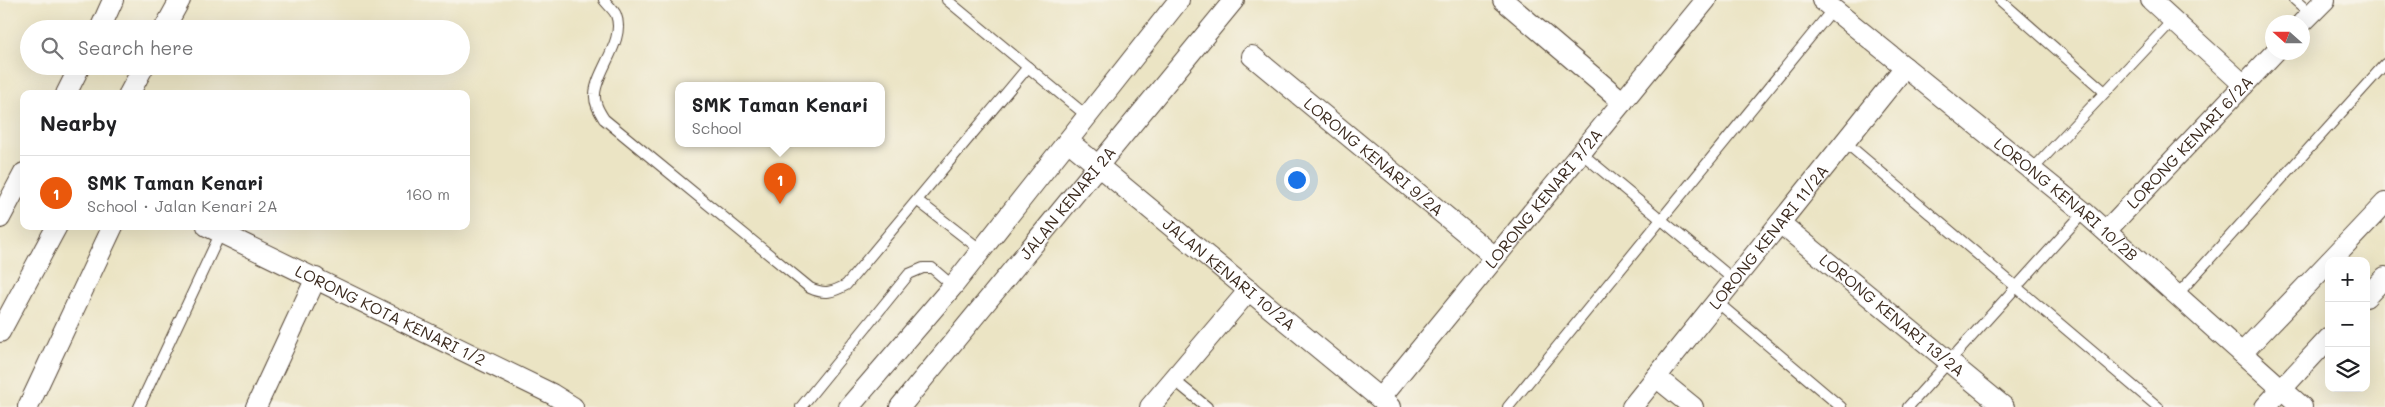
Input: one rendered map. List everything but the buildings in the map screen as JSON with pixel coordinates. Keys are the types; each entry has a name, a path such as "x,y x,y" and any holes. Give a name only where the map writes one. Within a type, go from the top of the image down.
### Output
{"street":[{"path":"104,20 113,0"},
{"path":"169,20 180,0"},
{"path":"849,407 953,286 1179,0"},
{"name":"JALAN KENARI 2A","path":"900,407 1234,0"},
{"path":"1503,0 1623,102"},
{"name":"LORONG KENARI 7/2A","path":"1385,403 1496,257 1706,0"},
{"path":"2151,0 2244,85"},
{"path":"2310,16 2325,0"},
{"name":"LORONG KENARI 10/2B","path":"1827,4 2084,212 2302,407"},
{"name":"LORONG KENARI 9/2A","path":"1252,56 1496,257"},
{"name":"LORONG KENARI 6/2A","path":"2106,231 2267,60"},
{"name":"LORONG KENARI 11/2A","path":"1632,407 1905,67"},
{"path":"68,90 76,75"},
{"path":"131,90 139,75"},
{"name":"JALAN KENARI 10/2A","path":"1068,140 1385,403"},
{"path":"0,218 20,180"},
{"path":"2333,257 2385,203"},
{"name":"LORONG KENARI 13/2A","path":"1780,223 2004,407"},
{"path":"0,332 55,230"},
{"path":"28,407 111,230"},
{"name":"LORONG KOTA KENARI 1/2","path":"216,230 552,394 573,407"},
{"path":"2242,353 2325,265"},
{"path":"2370,293 2385,277"},
{"path":"256,407 316,278"},
{"path":"1150,407 1249,290"},
{"path":"2265,407 2325,342"},
{"path":"1656,377 1693,407"}],"lane":[{"path":"604,0 616,15 618,28 595,92 596,104 604,119 810,288 820,293 832,292 846,285 1028,67"},
{"path":"947,0 1088,116"},
{"path":"2000,0 2104,92"},
{"path":"2295,0 2304,15"},
{"path":"1508,407 1662,220 1827,4"},
{"path":"2032,170 2173,20"},
{"path":"2177,295 2385,64"},
{"path":"1845,142 2158,407"},
{"path":"1581,153 1734,280"},
{"path":"918,201 981,250"},
{"path":"1908,407 2084,212"},
{"path":"139,407 214,230"},
{"path":"801,407 909,274 923,268 932,268 953,286"},
{"path":"1717,302 1841,407"},
{"path":"1174,380 1208,407"}],"place":[{"name":"SMK Taman Kenari","path":"780,204"}]}
